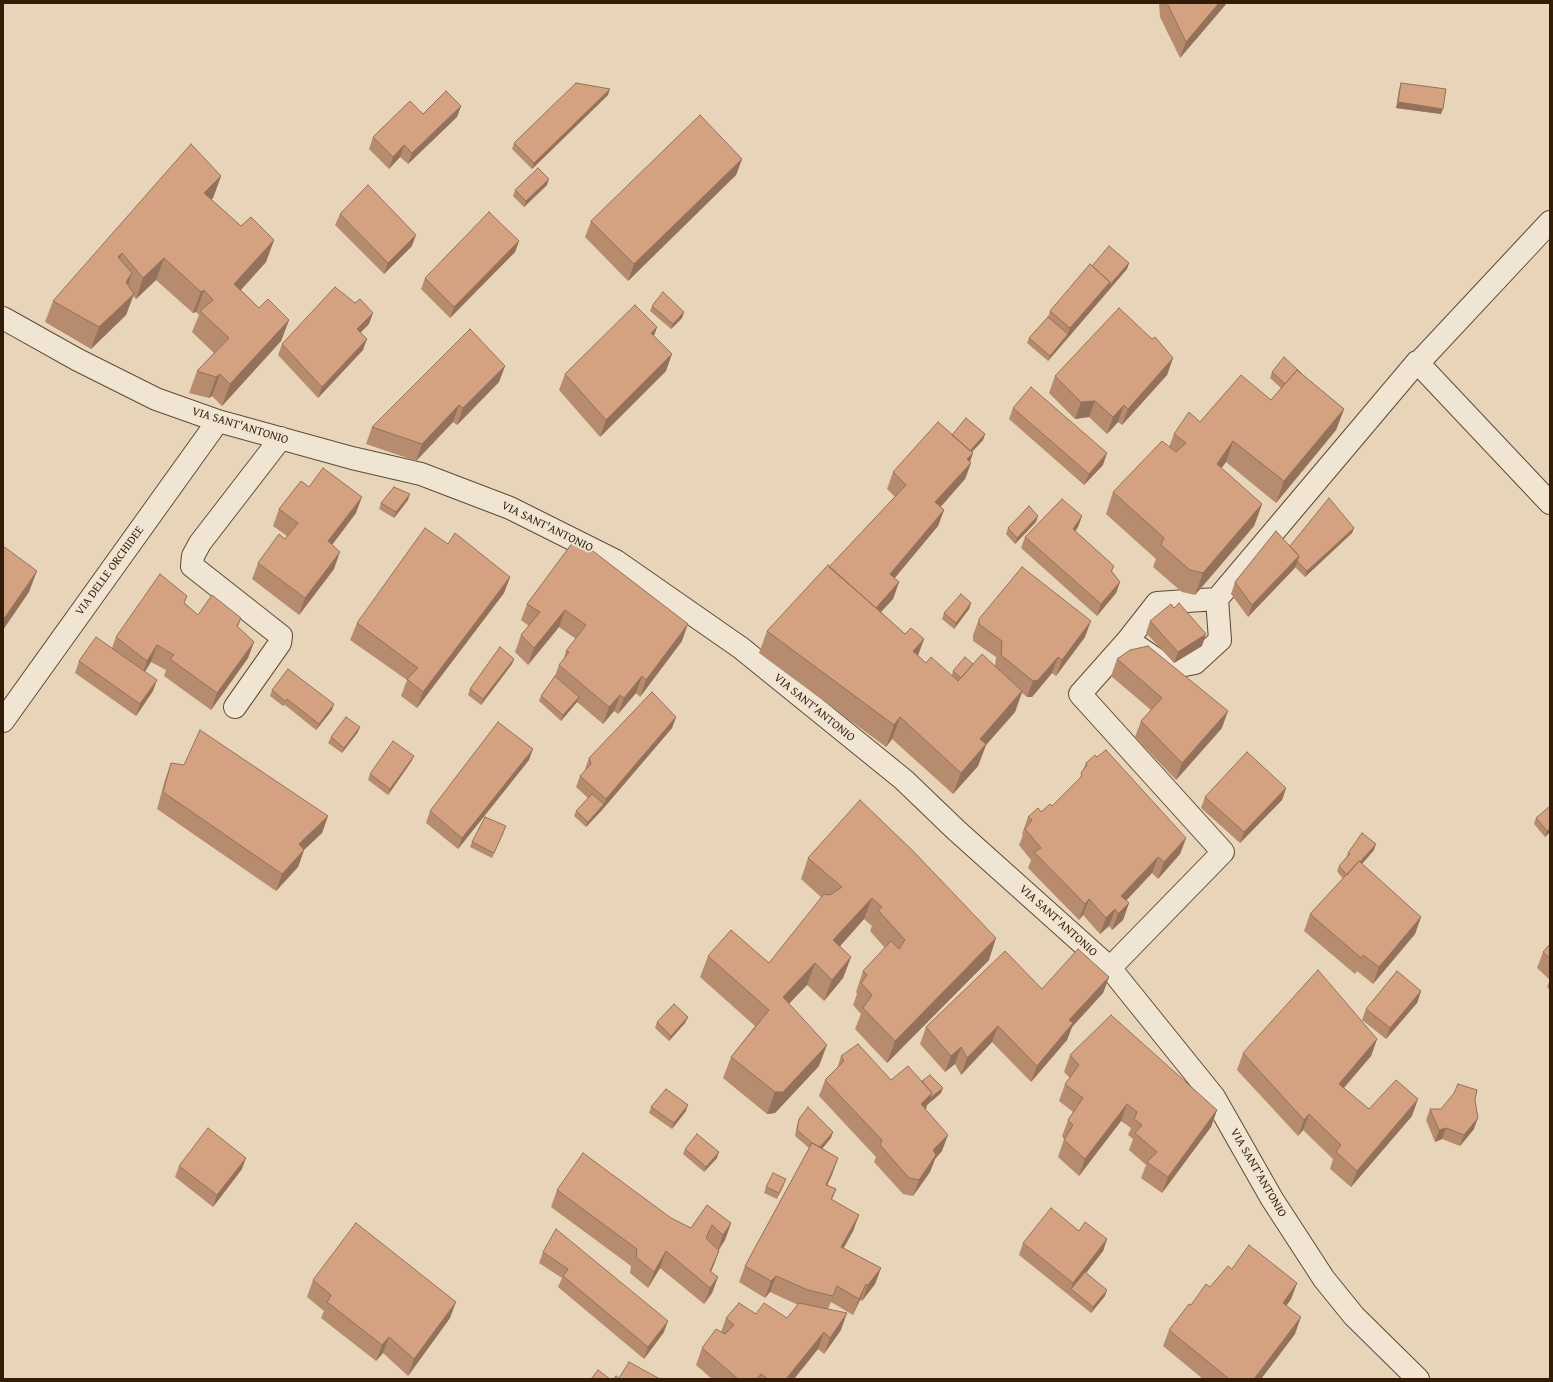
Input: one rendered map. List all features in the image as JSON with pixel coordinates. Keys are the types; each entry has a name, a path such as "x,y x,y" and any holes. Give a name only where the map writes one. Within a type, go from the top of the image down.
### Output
{"street":[{"path":"1422,359 1550,222"},
{"name":"VIA SANT'ANTONIO","path":"3,318 78,360 156,399 218,421 352,458 421,474 510,508 616,562 741,648 904,780 956,830 1110,968 1214,1097 1272,1199 1324,1279 1354,1316 1418,1379"},
{"path":"1128,640 1169,668 1195,663 1220,640 1216,600 1417,362 1550,503"},
{"name":"VIA DELLE ORCHIDEE","path":"3,721 218,421"},
{"path":"235,706 280,643 280,636 192,566 192,556 200,543 281,438"},
{"path":"1110,968 1223,852 1080,694 1128,640 1157,603 1216,600"}],"building":[{"path":"1167,3 1219,3 1186,42"},
{"path":"576,83 610,89 534,163 514,143"},
{"path":"1401,83 1446,89 1443,109 1398,102"},
{"path":"446,91 461,106 412,153 404,145 393,157 373,137 410,101 423,114"},
{"path":"700,115 742,159 634,264 591,221"},
{"path":"191,144 221,176 204,193 241,226 251,217 274,240 234,284 259,308 268,299 289,320 230,384 220,374 216,377 197,371 229,338 200,311 213,300 204,290 201,292 164,258 143,278 122,253 118,257 132,273 126,282 134,294 99,327 53,301"},
{"path":"538,168 549,179 526,201 515,190"},
{"path":"368,185 416,235 388,263 340,214"},
{"path":"489,212 519,241 454,307 425,278"},
{"path":"1109,246 1129,263 1108,287 1110,282 1092,266"},
{"path":"1090,264 1110,282 1070,328 1050,311"},
{"path":"335,287 355,303 360,299 373,313 357,329 367,339 322,387 282,344"},
{"path":"663,292 684,312 673,324 652,306"},
{"path":"635,305 657,327 651,333 672,354 606,420 565,374"},
{"path":"1119,308 1152,339 1155,337 1173,358 1128,409 1124,405 1113,417 1095,401 1081,402 1055,376"},
{"path":"1048,317 1068,334 1050,356 1029,338"},
{"path":"470,329 505,366 463,408 459,405 422,444 372,427"},
{"path":"1284,357 1301,373 1297,370 1285,384 1272,372"},
{"path":"1297,370 1344,409 1284,481 1233,441 1217,464 1262,504 1203,573 1190,570 1161,545 1164,538 1113,492 1162,441 1176,452 1186,443 1174,434 1189,412 1200,422 1241,375 1271,400"},
{"path":"1031,387 1107,453 1089,474 1013,408"},
{"path":"966,418 985,434 970,451 952,435"},
{"path":"938,422 973,453 967,459 971,463 935,502 944,510 890,574 899,582 876,608 829,567 906,485 893,472"},
{"path":"323,468 362,497 328,541 340,552 305,598 258,563 279,534 285,539 298,523 279,509 301,481 309,487"},
{"path":"394,487 410,494 396,512 381,503"},
{"path":"1329,498 1354,528 1307,571 1297,561 1299,556 1290,546"},
{"path":"1062,499 1082,516 1073,529 1114,566 1111,571 1120,582 1101,604 1025,537"},
{"path":"1029,506 1038,516 1017,538 1008,528"},
{"path":"425,528 448,544 455,533 510,577 423,692 407,679 418,668 357,623"},
{"path":"1276,531 1299,556 1252,605 1235,582"},
{"path":"576,538 688,624 646,680 642,676 624,698 620,695 609,707 559,665 569,652 566,651 586,625 565,610 534,648 521,635 540,612 527,604"},
{"path":"3,546 37,571 3,620"},
{"path":"828,565 905,634 911,628 924,639 913,651 926,663 931,657 958,681 982,654 1022,691 980,739 986,744 961,773 900,717 894,725 767,631"},
{"path":"1022,567 1091,621 1062,660 1058,657 1038,680 1033,681 1001,655 1002,641 979,624 979,619"},
{"path":"160,574 187,596 184,603 198,615 212,595 241,618 237,626 254,642 217,693 170,659 174,655 157,645 147,661 116,637"},
{"path":"961,594 971,603 956,623 944,613"},
{"path":"1179,603 1206,634 1178,652 1150,621 1171,604 1174,608"},
{"path":"96,637 157,680 140,704 79,661"},
{"path":"1148,646 1228,711 1182,763 1141,721 1162,698 1117,659 1130,650"},
{"path":"500,647 514,659 483,699 470,689"},
{"path":"965,657 973,664 961,678 953,671"},
{"path":"288,669 334,704 319,724 287,699 285,701 272,690"},
{"path":"555,676 579,697 563,715 541,696"},
{"path":"652,692 676,717 606,799 580,776 591,764 589,758"},
{"path":"346,717 360,727 344,748 331,737"},
{"path":"498,722 533,749 462,838 430,811"},
{"path":"200,730 328,816 299,844 304,850 282,874 163,792 171,763 184,765"},
{"path":"393,741 414,756 390,789 370,774"},
{"path":"1106,750 1186,838 1164,862 1158,857 1121,896 1129,903 1118,914 1115,909 1106,918 1089,899 1085,904 1034,852 1041,848 1025,829 1032,820 1028,817 1038,808 1041,812 1050,804 1052,806 1082,776 1081,773 1087,765 1086,763 1095,755 1097,757"},
{"path":"1247,752 1286,788 1244,832 1205,797"},
{"path":"592,794 604,804 588,822 576,811"},
{"path":"860,800 913,851 996,938 895,1041 863,1008 872,995 861,983 867,975 863,971 891,941 899,949 905,940 878,910 882,907 872,898 833,940 851,957 832,980 815,963 783,997 827,1045 783,1092 775,1092 731,1057 769,1010 708,956 731,930 769,963 824,894 830,895 842,887 808,858"},
{"path":"1550,806 1550,828 1547,831 1536,818"},
{"path":"485,817 506,826 494,853 472,842"},
{"path":"1362,833 1376,844 1347,875 1339,866 1350,854 1348,853"},
{"path":"1359,861 1421,917 1379,967 1363,955 1361,958 1310,914"},
{"path":"1550,944 1550,958 1543,952"},
{"path":"1078,949 1109,977 1069,1020 1073,1023 1037,1066 998,1026 967,1058 961,1047 951,1056 926,1027 1005,951 1042,989"},
{"path":"1318,970 1377,1039 1339,1084 1369,1109 1396,1080 1418,1099 1357,1171 1336,1152 1341,1145 1309,1114 1304,1120 1243,1053"},
{"path":"1397,971 1421,991 1390,1028 1366,1009"},
{"path":"674,1004 688,1017 671,1036 657,1022"},
{"path":"1111,1015 1217,1110 1168,1177 1147,1162 1157,1152 1135,1133 1142,1125 1134,1119 1137,1112 1127,1104 1085,1159 1064,1140 1073,1125 1068,1120 1083,1098 1065,1084 1079,1065 1070,1055"},
{"path":"858,1044 891,1080 908,1066 932,1093 921,1104 948,1135 933,1150 936,1155 919,1180 909,1178 880,1145 882,1140 825,1080 844,1061 841,1056"},
{"path":"930,1075 943,1088 929,1099 932,1093 922,1081"},
{"path":"1458,1084 1477,1090 1475,1100 1478,1118 1464,1135 1446,1128 1439,1130 1430,1109 1441,1109 1454,1093"},
{"path":"666,1089 688,1105 674,1123 651,1107"},
{"path":"808,1107 833,1132 820,1147 812,1143 797,1130 799,1119"},
{"path":"208,1128 246,1158 217,1195 179,1166"},
{"path":"697,1134 719,1152 706,1167 685,1149"},
{"path":"812,1143 838,1158 826,1185 836,1189 831,1199 859,1215 841,1247 881,1268 868,1285 866,1284 859,1299 837,1286 833,1296 808,1290 776,1276 771,1281 745,1266"},
{"path":"583,1153 671,1218 691,1228 707,1205 731,1223 723,1235 712,1225 706,1238 719,1251 710,1271 718,1277 710,1288 666,1251 654,1272 636,1257 637,1249 557,1190"},
{"path":"773,1173 786,1179 779,1193 766,1187"},
{"path":"1051,1208 1079,1231 1085,1222 1107,1239 1073,1283 1023,1243"},
{"path":"356,1223 456,1302 414,1359 389,1337 382,1345 327,1302 331,1295 313,1280"},
{"path":"556,1229 668,1321 648,1347 563,1276 568,1269 543,1252"},
{"path":"1249,1245 1297,1283 1283,1303 1301,1317 1254,1379 1229,1379 1169,1330 1189,1304 1191,1305 1206,1284 1210,1287 1228,1266 1232,1269"},
{"path":"1085,1272 1107,1290 1093,1307 1071,1289"},
{"path":"739,1303 756,1314 764,1303 787,1318 799,1303 847,1313 830,1338 824,1332 786,1379 768,1379 761,1374 757,1379 738,1379 702,1348 716,1329 725,1334 734,1325 726,1318"},
{"path":"629,1362 660,1379 620,1379 619,1378"},
{"path":"598,1370 610,1379 591,1379"},
{"path":"616,1376 620,1379 613,1379"}]}
